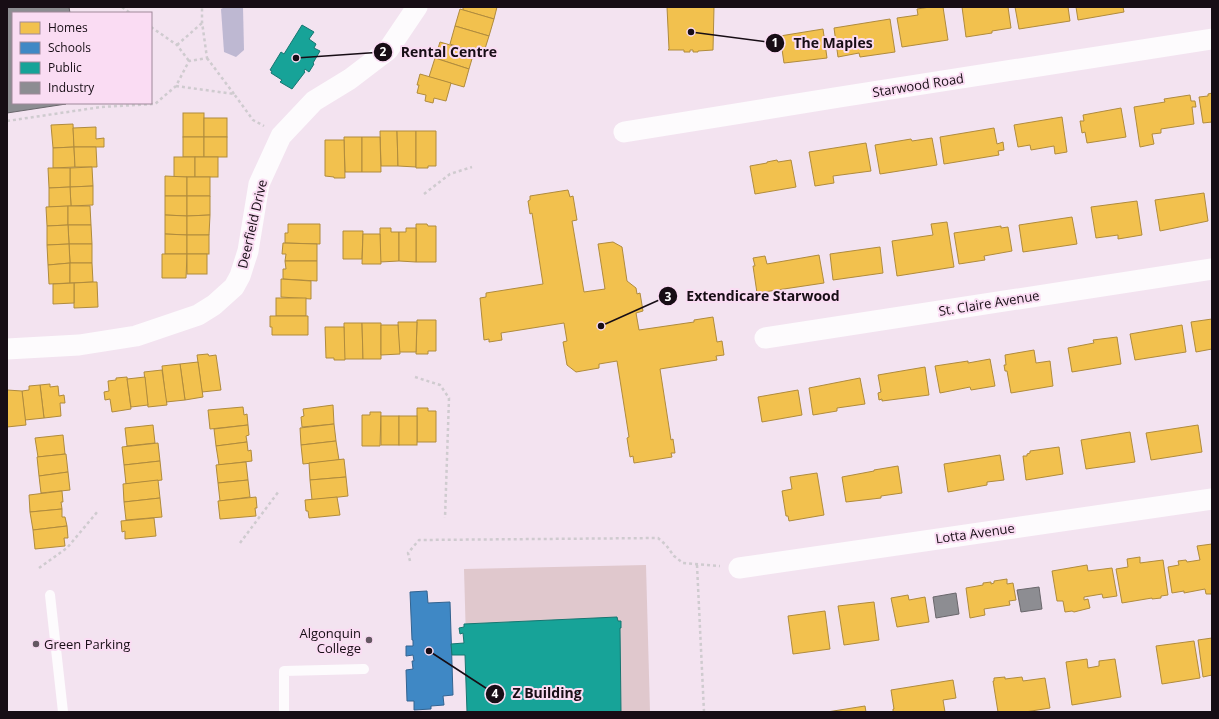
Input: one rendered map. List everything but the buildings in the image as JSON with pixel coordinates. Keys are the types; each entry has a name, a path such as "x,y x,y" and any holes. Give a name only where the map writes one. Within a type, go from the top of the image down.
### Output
{"street":[{"name":"Deerfield Drive","path":"7,349 79,345 136,336 198,315 214,305 234,287 240,276 248,251 259,184 281,136 314,100 350,79 388,50 417,7"},
{"name":"Starwood Road","path":"624,132 840,96 1212,39"},
{"name":"St. Claire Avenue","path":"765,338 1212,269"},
{"name":"Lotta Avenue","path":"739,568 1212,499"}],"lane":[{"path":"50,596 63,712"},
{"path":"284,712 284,671 364,669"}],"path":[{"path":"202,7 202,22 207,58 253,120 281,136"},
{"path":"177,45 202,22"},
{"path":"152,28 177,45 189,61"},
{"path":"189,61 207,58"},
{"path":"7,121 101,107 155,104 176,86 189,61"},
{"path":"176,86 234,94"},
{"path":"424,194 450,174 472,167"},
{"path":"415,377 440,385 449,398 445,518"},
{"path":"240,543 279,491"},
{"path":"39,568 67,548 98,511"},
{"path":"410,561 408,553 419,540 658,538 666,545 674,556 683,563 739,568"},
{"path":"697,565 704,712"}],"shaded area":[{"path":"225,7 243,7 244,50 236,57 224,52 221,9"},
{"path":"646,565 650,712 468,712 464,569"}],"place":[{"name":"The Maples","path":"691,32"},
{"name":"Rental Centre","path":"296,58"},
{"name":"Extendicare Starwood","path":"601,326"},
{"name":"Algonquin College","path":"369,640"},
{"name":"Green Parking","path":"36,644"},
{"name":"Z Building","path":"429,651"}]}
